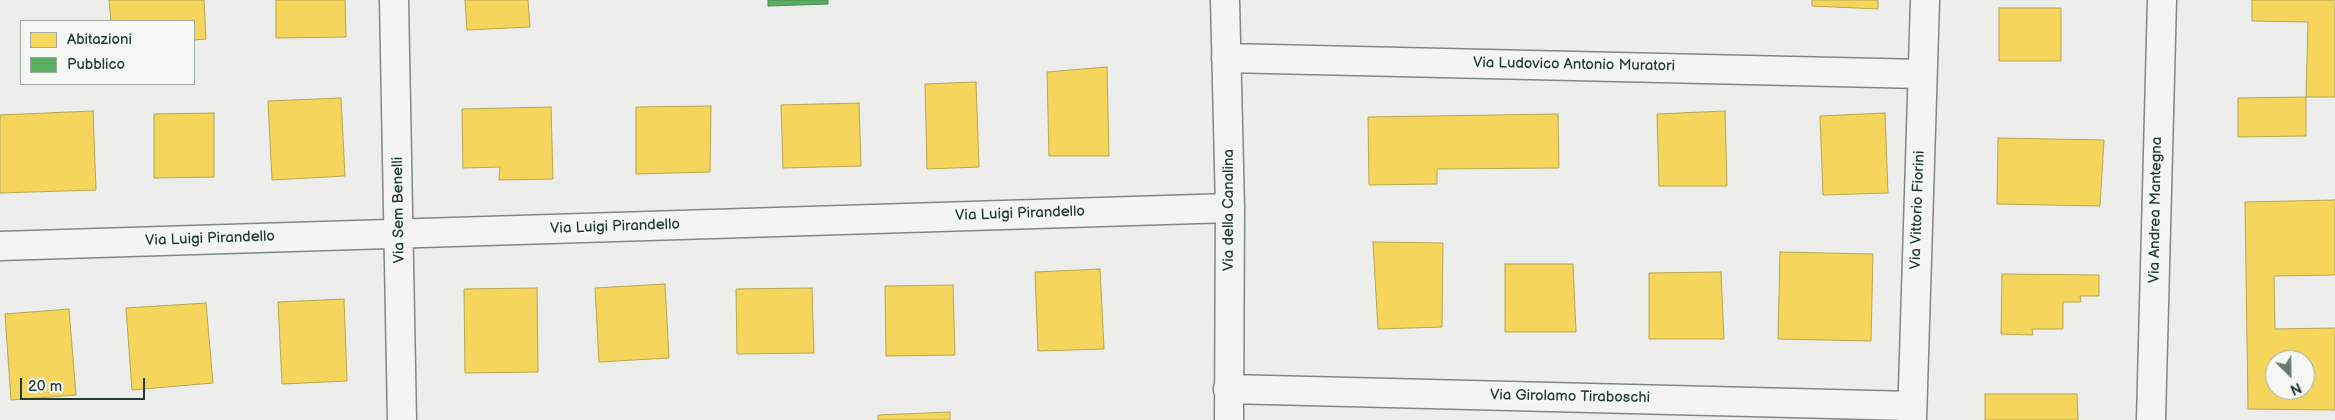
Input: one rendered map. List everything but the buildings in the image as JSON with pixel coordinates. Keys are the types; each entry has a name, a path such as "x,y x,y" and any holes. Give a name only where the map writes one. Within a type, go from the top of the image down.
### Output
{"street":[{"name":"Via Sem Benelli","path":"394,0 400,233 402,420"},
{"name":"Via della Canalina","path":"1225,0 1230,208 1229,420"},
{"name":"Via Vittorio Fiorini","path":"1912,413 1925,0"},
{"name":"Via Andrea Mantegna","path":"2151,420 2162,0"},
{"name":"Via Ludovico Antonio Muratori","path":"1226,58 1922,74"},
{"name":"Via Luigi Pirandello","path":"0,246 1230,208"},
{"name":"Via Girolamo Tiraboschi","path":"1228,389 1912,413"}]}
